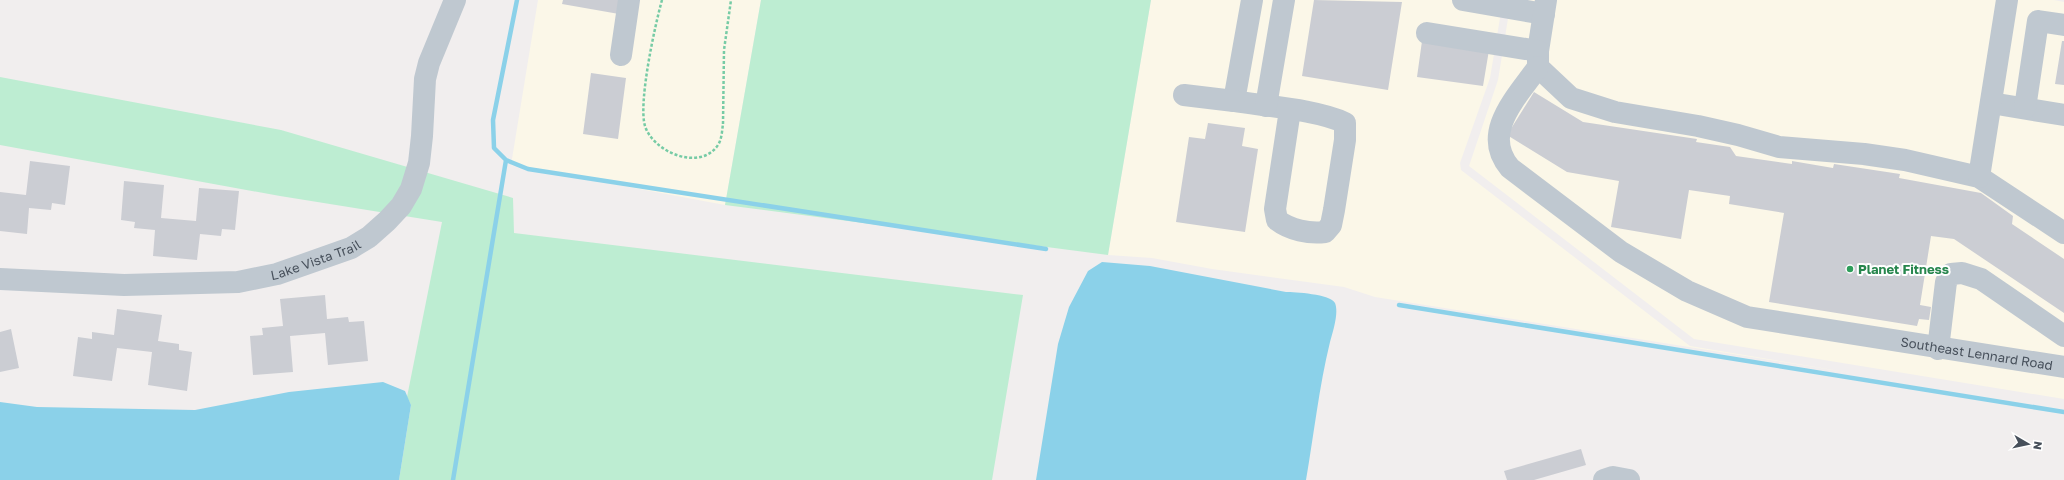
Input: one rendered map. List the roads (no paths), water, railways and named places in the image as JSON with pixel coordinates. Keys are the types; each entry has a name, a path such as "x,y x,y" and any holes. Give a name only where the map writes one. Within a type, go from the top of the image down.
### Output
{"street":[{"name":"Lake Vista Trail","path":"0,279 124,285 238,282 277,274 351,248 369,237 401,206 411,189 419,163 425,79 429,63 455,0"},
{"path":"621,55 629,0"},
{"path":"1234,101 1252,0"},
{"path":"1266,106 1284,0"},
{"path":"1462,0 1545,7 1538,59"},
{"path":"1979,177 2007,0"},
{"path":"2025,108 2038,21 2064,25"},
{"path":"1427,33 1538,59 1571,98 1615,112 1698,126 1738,135 1779,147 1864,154 1905,160 1979,177 2064,233"},
{"name":"Southeast Lennard Road","path":"1538,59 1497,133 1501,158 1510,168 1621,252 1687,290 1726,310 1747,317 1938,349 2064,367"},
{"path":"1184,95 1234,101 1266,106 1333,117 1344,124 1345,140 1334,210 1331,225 1325,232 1317,233 1287,227 1277,220 1275,209 1290,110"},
{"path":"1991,103 2064,115"},
{"path":"1938,349 1946,282 1951,274 1962,273 1981,279 2064,336"},
{"path":"1604,480 1613,477 1629,480"}],"water":[{"path":"1102,262 1150,266 1286,292 1312,294 1327,297 1335,303 1335,322 1323,376 1306,480 1036,480 1058,344 1069,307 1088,271"},
{"path":"383,382 405,391 411,405 399,480 0,480 0,402 37,407 195,410 289,392"}],"waterway":[{"path":"517,0 493,120 494,148 506,160 528,169 1046,249"},
{"path":"453,480 506,160"},
{"path":"1399,305 2064,412"}],"place":[{"name":"Planet Fitness","path":"1850,269"}]}
